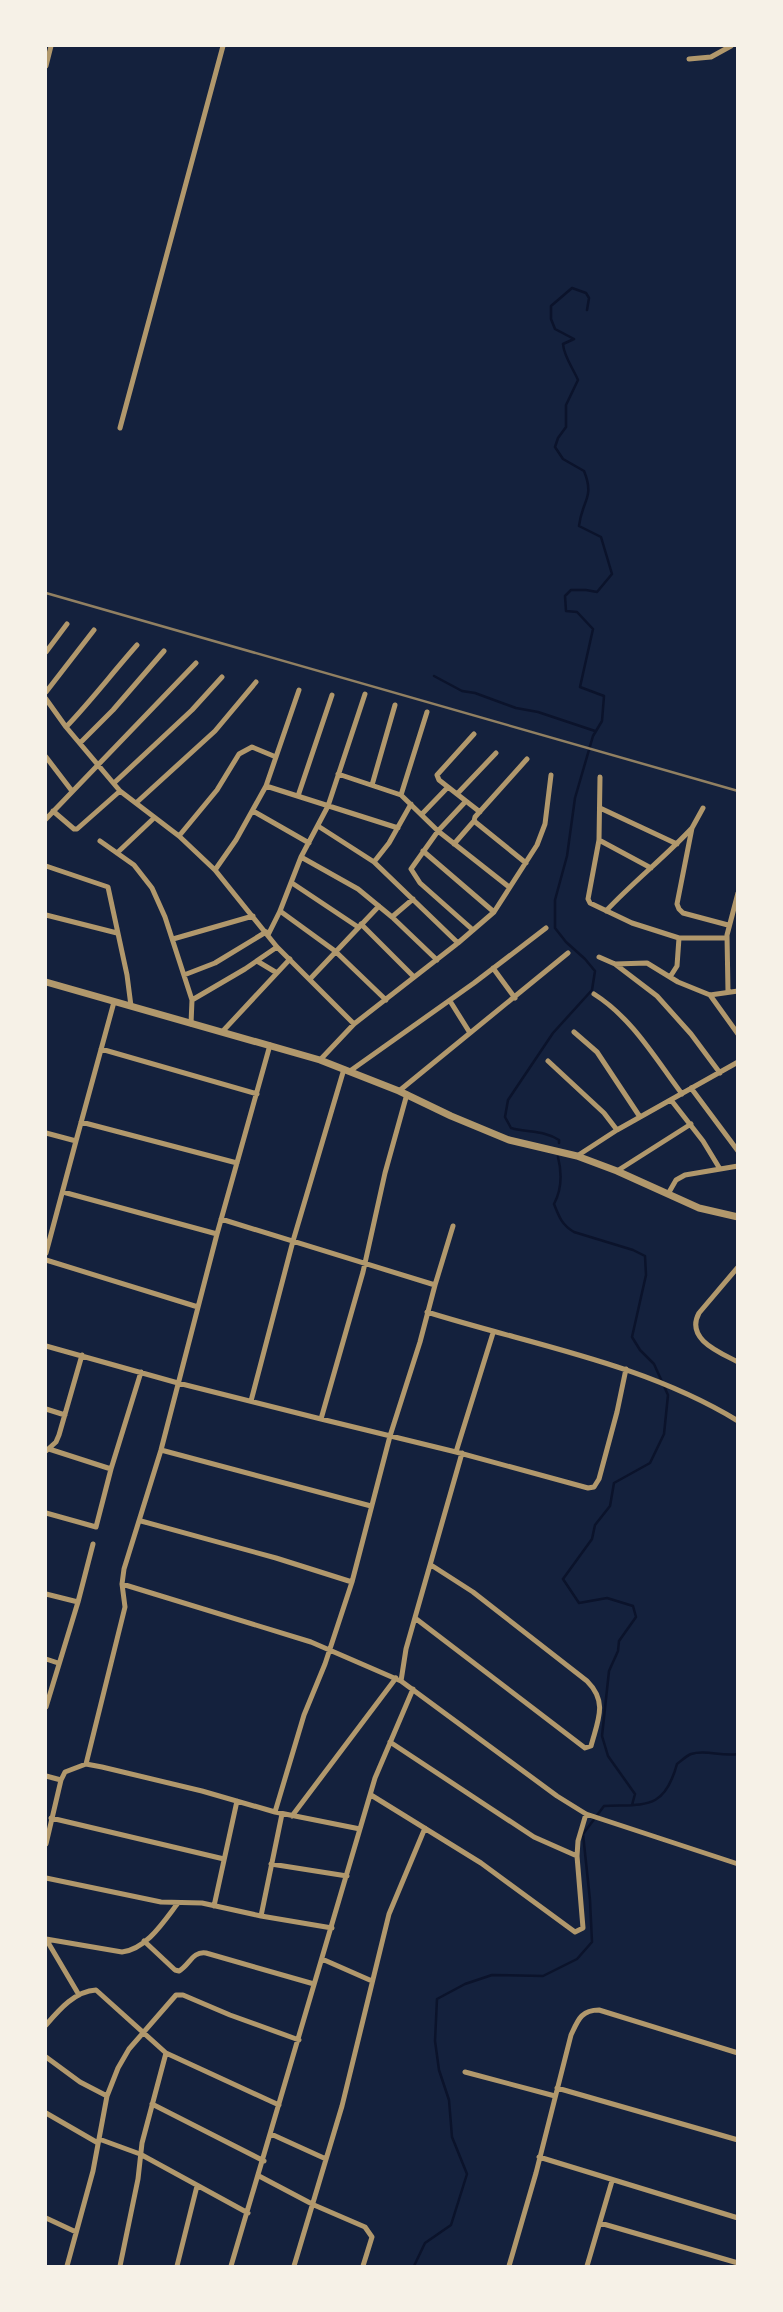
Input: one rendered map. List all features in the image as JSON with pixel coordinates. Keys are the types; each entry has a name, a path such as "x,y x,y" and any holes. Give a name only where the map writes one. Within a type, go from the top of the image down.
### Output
{"street":[{"path":"46,66 51,46"},
{"path":"120,428 223,46"},
{"path":"690,59 711,57 732,46"},
{"path":"46,652 67,624"},
{"path":"46,692 94,630"},
{"path":"66,727 138,645"},
{"path":"80,743 113,710 164,651"},
{"path":"46,819 196,663"},
{"path":"114,783 192,710 222,677"},
{"path":"136,803 215,731 256,682"},
{"path":"215,870 266,786 299,690"},
{"path":"184,975 215,963 267,934 280,911 301,857 328,806 365,694"},
{"path":"298,796 332,695"},
{"path":"46,699 120,791 178,836 215,870 277,947 354,1024"},
{"path":"372,785 395,705"},
{"path":"401,795 427,712"},
{"path":"474,734 437,775 439,780 480,812"},
{"path":"178,836 217,790 239,754 252,747 276,757"},
{"path":"457,794 496,753"},
{"path":"46,757 48,765 72,791"},
{"path":"454,844 527,759"},
{"path":"338,774 401,795 454,844 509,887"},
{"path":"320,1060 354,1024 494,912 537,845 545,824 551,775"},
{"path":"600,777 599,840 588,899 593,906 632,923 679,938 727,937 737,934"},
{"path":"266,786 398,828"},
{"path":"422,814 448,787"},
{"path":"52,811 77,829 120,791"},
{"path":"466,801 412,866 414,875 473,930"},
{"path":"374,862 411,804"},
{"path":"600,808 677,844"},
{"path":"606,911 627,888 677,844 692,828 703,808"},
{"path":"253,811 309,843"},
{"path":"117,853 155,818"},
{"path":"474,821 526,863"},
{"path":"318,826 374,862 458,943"},
{"path":"692,828 677,904 683,913 728,925"},
{"path":"599,840 651,868"},
{"path":"100,841 134,865 152,888 173,939 192,1000 191,1024"},
{"path":"423,851 494,912"},
{"path":"301,857 358,888 436,960"},
{"path":"46,866 108,887 114,906 131,1006"},
{"path":"292,883 360,926 414,977"},
{"path":"728,992 728,925 737,893"},
{"path":"392,917 413,899"},
{"path":"310,979 379,906"},
{"path":"280,911 335,951 386,1000"},
{"path":"46,915 117,933"},
{"path":"173,939 253,916"},
{"path":"251,1401 293,1241 347,1070 450,1000 546,928"},
{"path":"670,977 677,965 679,938"},
{"path":"192,1000 277,947"},
{"path":"399,1090 568,953"},
{"path":"599,957 615,964 657,996 691,1034 720,1073"},
{"path":"222,1032 290,959"},
{"path":"257,961 277,973"},
{"path":"615,964 642,962 710,995 737,1034"},
{"path":"493,968 515,998"},
{"path":"46,982 320,1060 399,1090 451,1116 509,1140 577,1156 699,1208 737,1217"},
{"path":"710,995 737,991"},
{"path":"594,994 610,1004 631,1026 682,1094"},
{"path":"450,1000 470,1033"},
{"path":"46,1253 114,1002"},
{"path":"573,1032 597,1052 640,1117"},
{"path":"86,1765 125,1607 122,1584 128,1556 161,1450 270,1045"},
{"path":"101,1049 257,1094"},
{"path":"548,1060 604,1113 617,1130"},
{"path":"577,1156 617,1130 737,1062"},
{"path":"691,1088 737,1151"},
{"path":"321,1419 366,1262 385,1173 407,1094"},
{"path":"671,1100 691,1124 720,1169"},
{"path":"81,1122 237,1163"},
{"path":"617,1171 691,1124"},
{"path":"46,1133 76,1141"},
{"path":"668,1194 676,1180 685,1175 737,1166"},
{"path":"63,1192 217,1234"},
{"path":"222,1219 435,1285"},
{"path":"261,1916 279,1813 304,1715 352,1583 390,1436 453,1226"},
{"path":"46,1260 198,1307"},
{"path":"737,1268 695,1320 700,1338 710,1348 737,1362"},
{"path":"427,1312 626,1369 678,1389 737,1420"},
{"path":"292,1816 326,1768 398,1679 493,1333"},
{"path":"46,1346 178,1383 459,1452 588,1488 594,1487 599,1479 626,1369"},
{"path":"47,1450 56,1442 82,1355"},
{"path":"46,1513 96,1527 141,1372"},
{"path":"46,1409 65,1415"},
{"path":"47,1450 111,1469"},
{"path":"161,1450 371,1506"},
{"path":"141,1521 276,1558 352,1583"},
{"path":"46,1707 93,1544"},
{"path":"415,1618 585,1748 591,1746 601,1702 597,1691 473,1592 431,1565"},
{"path":"122,1584 330,1649 398,1679 557,1796 589,1816 737,1864"},
{"path":"46,1594 78,1602"},
{"path":"46,1659 58,1663"},
{"path":"231,2266 375,1779 414,1689"},
{"path":"390,1742 534,1837 577,1856"},
{"path":"46,1844 65,1772 86,1765 118,1770 279,1813 360,1829"},
{"path":"46,1776 61,1780"},
{"path":"371,1795 500,1877 575,1932 583,1928 578,1841 589,1816"},
{"path":"214,1906 237,1801"},
{"path":"51,1818 224,1858"},
{"path":"294,2266 342,2106 389,1914 425,1828"},
{"path":"271,1864 347,1876"},
{"path":"46,1878 161,1902 202,1903 332,1927"},
{"path":"46,1939 129,1951 144,1941 178,1903"},
{"path":"46,1939 79,1995"},
{"path":"144,1941 175,1970 179,1971 200,1952 314,1984"},
{"path":"322,1959 372,1981"},
{"path":"46,2025 48,2017 67,2002 96,1990 166,2053 279,2105"},
{"path":"67,2266 91,2179 107,2096 118,2068 129,2049 176,1996 180,1994 299,2039"},
{"path":"509,2266 533,2186 571,2035 580,2015 589,2010 599,2010 737,2053"},
{"path":"120,2266 138,2179 140,2154 166,2053"},
{"path":"46,2057 80,2082 107,2096"},
{"path":"465,2072 555,2096"},
{"path":"558,2088 737,2140"},
{"path":"152,2104 264,2161"},
{"path":"46,2113 99,2141 140,2154 248,2213"},
{"path":"271,2134 326,2159"},
{"path":"539,2157 737,2218"},
{"path":"259,2176 314,2205 365,2227 372,2237 363,2266"},
{"path":"587,2266 612,2180"},
{"path":"177,2266 197,2186"},
{"path":"46,2218 76,2232"},
{"path":"600,2223 737,2263"}],"waterway":[{"path":"559,1143 559,1140 547,1135 511,1128 505,1117 508,1100 553,1033 592,990 595,971 555,928 555,900 567,856 575,798 593,736 602,721 604,696 580,687 593,629 577,612 566,611 565,596 571,590 597,592 612,574 601,537 579,526 588,493 584,471 563,459 555,447 566,427 566,405 578,380 563,344 574,339 555,329 551,319 551,306 572,288 586,293 589,298 587,310"},
{"path":"434,676 462,691 595,731"},
{"path":"558,1157 561,1181 554,1204 564,1223 574,1232 645,1256 646,1275 632,1337 654,1364 668,1395 664,1434 650,1463 614,1483 610,1506 595,1525 592,1539 563,1579 579,1603 607,1598 633,1606 636,1617 619,1641 618,1651 609,1671 602,1736 608,1756 635,1794 632,1805"},
{"path":"414,2266 425,2243 451,2225 467,2174 452,2137 449,2100 439,2070 435,2041 437,1999 465,1984 492,1975 543,1976 577,1959 592,1942 583,1834 604,1806 651,1802 666,1790 677,1764 691,1754 738,1754"}],"railway":[{"path":"46,593 738,791"}]}
